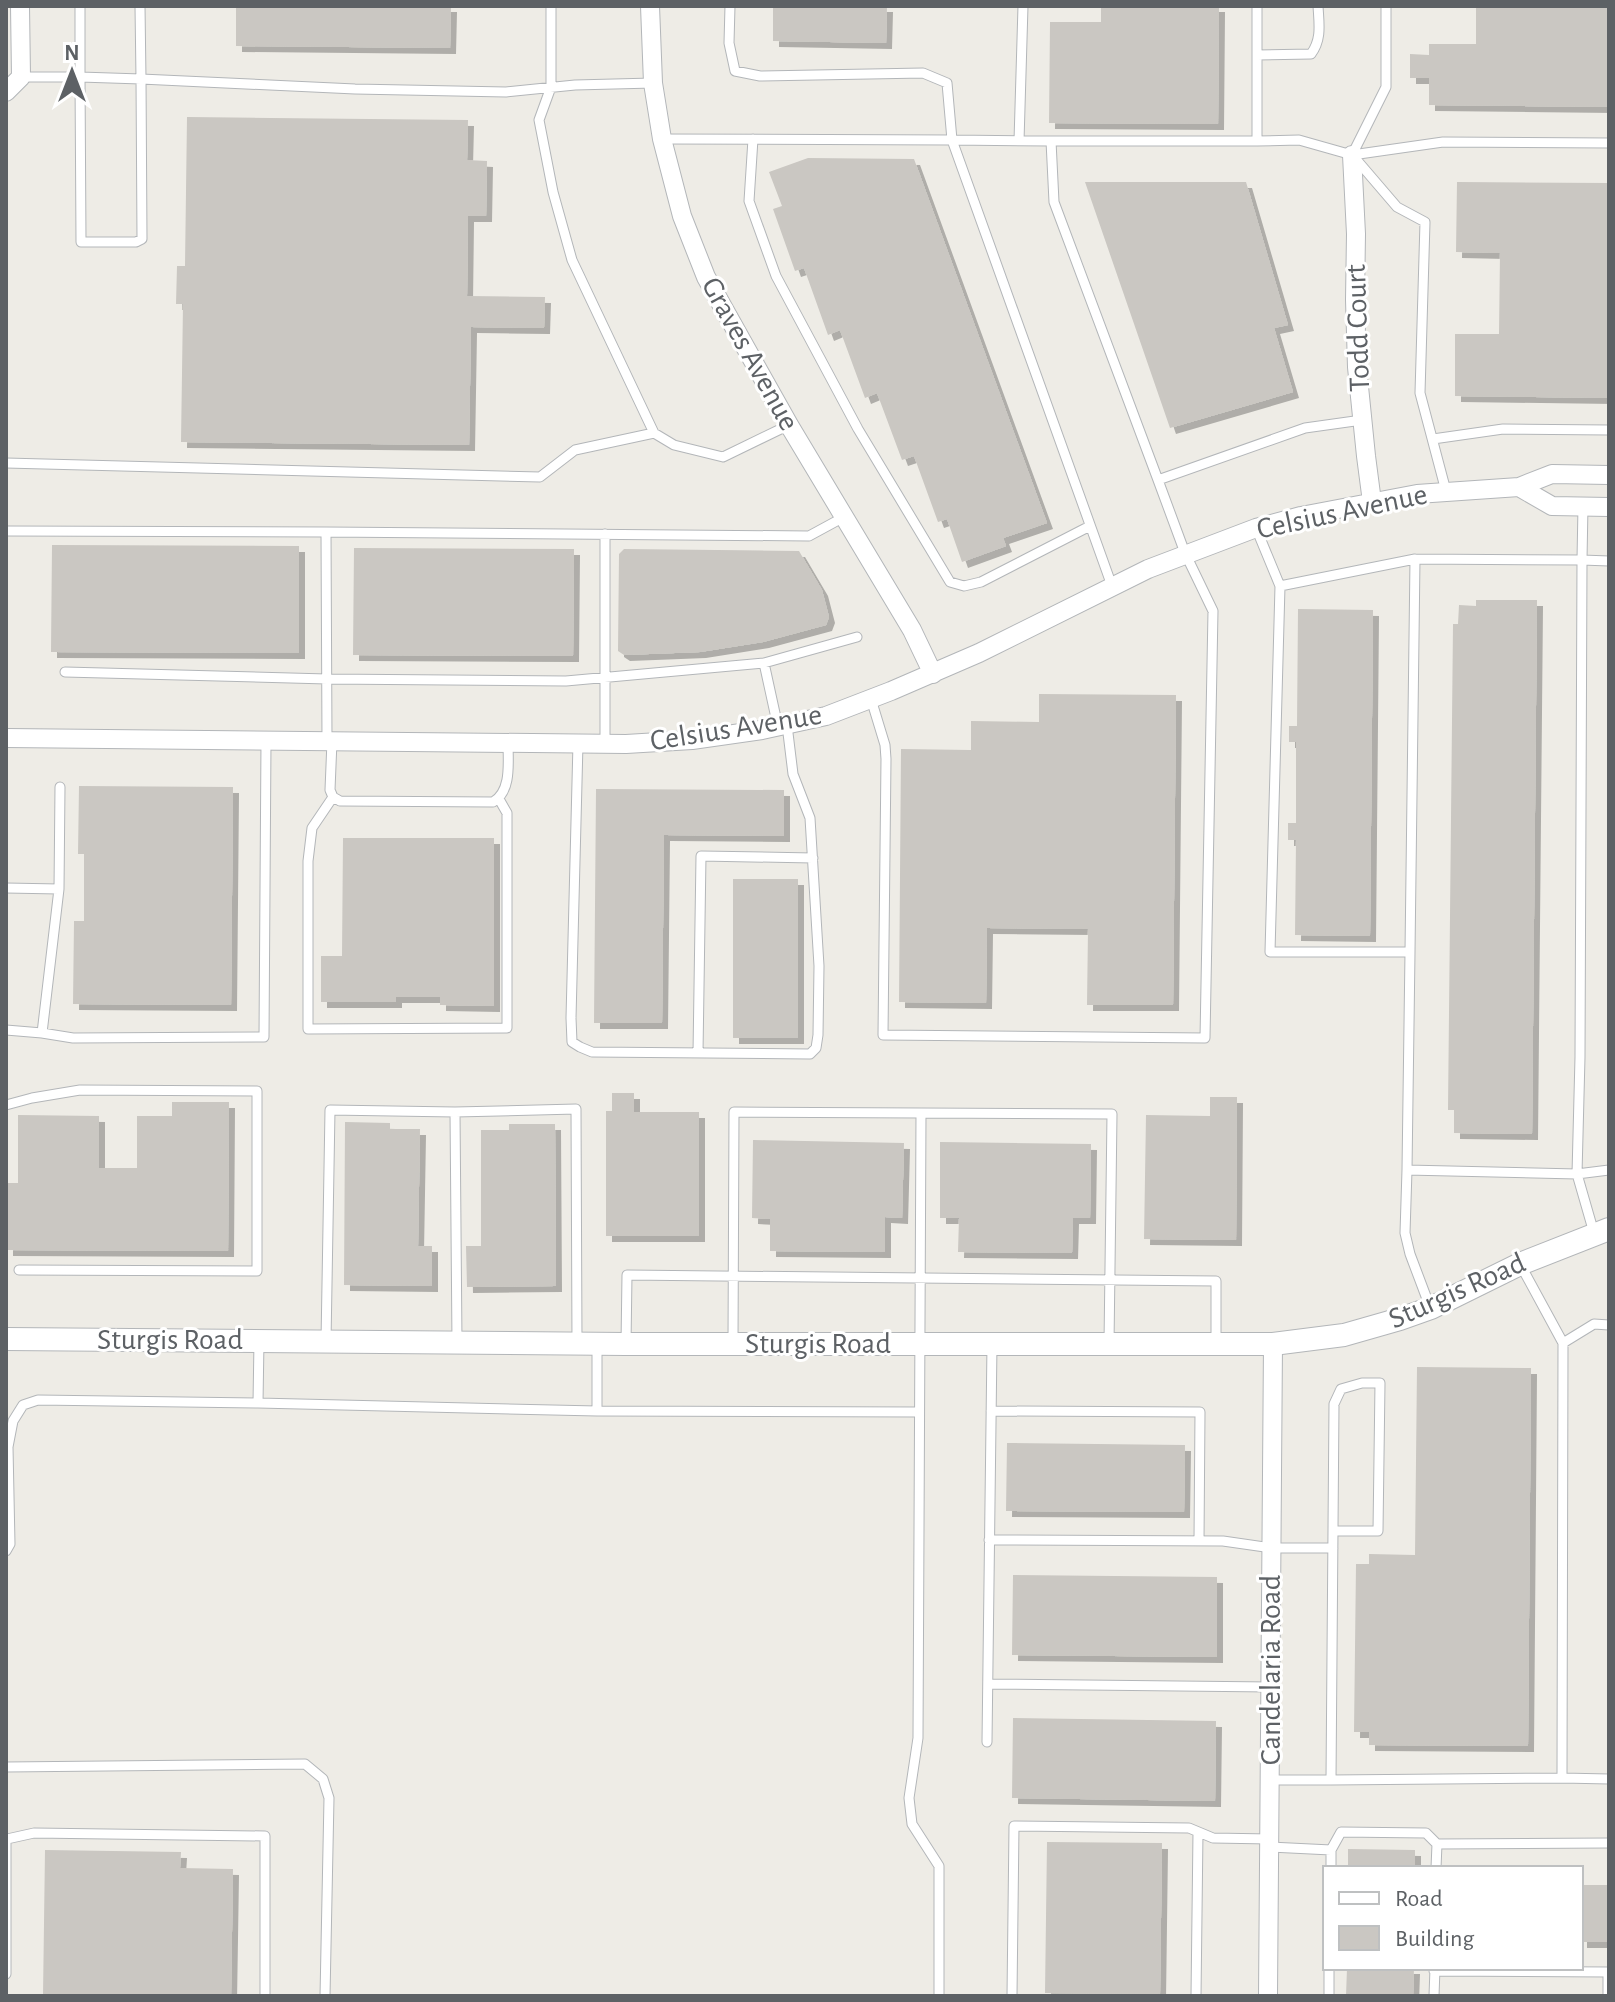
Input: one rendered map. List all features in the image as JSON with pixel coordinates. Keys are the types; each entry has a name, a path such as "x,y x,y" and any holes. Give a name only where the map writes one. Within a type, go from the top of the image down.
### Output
{"street":[{"path":"6,92 21,77 20,6"},
{"name":"Graves Avenue","path":"650,6 653,83 662,139 682,216 706,277 789,425 912,630 933,674"},
{"name":"Todd Court","path":"1352,155 1357,367 1372,502"},
{"name":"Celsius Avenue","path":"6,738 605,743 692,740 782,726 826,716 933,674 1185,553 1256,528 1372,502 1446,491 1519,487 1552,474 1609,475"},
{"path":"1519,487 1552,506 1609,507"},
{"name":"Sturgis Road","path":"6,1339 587,1344 1273,1344 1344,1335 1431,1308 1520,1264 1602,1232"},
{"name":"Candelaria Road","path":"1268,1996 1273,1344"}],"lane":[{"path":"80,6 81,242 136,242 142,239 140,6"},
{"path":"551,6 551,87 539,120 553,192 572,260 654,433 674,445 723,457 789,425"},
{"path":"730,6 729,43 735,71 760,76 923,73 947,83 952,140 1112,586"},
{"path":"1019,141 1023,6"},
{"path":"1257,6 1257,141"},
{"path":"1257,55 1311,54 1320,34 1318,6"},
{"path":"1352,155 1386,87 1386,6"},
{"path":"21,77 506,92 653,83"},
{"path":"662,139 1299,140 1352,155 1443,142 1609,143"},
{"path":"753,139 749,201 776,276 858,429 950,582 964,586 981,582 1090,526"},
{"path":"871,699 885,745 886,759 883,1035 1205,1038 1213,611 1185,553 1054,202 1051,141"},
{"path":"1352,155 1397,207 1425,222 1420,393 1446,491"},
{"path":"1158,480 1305,428 1362,420"},
{"path":"1433,439 1503,429 1609,430"},
{"path":"6,463 540,477 575,450 654,433"},
{"path":"1583,506 1577,1174 1602,1232"},
{"path":"6,531 809,536 844,517"},
{"path":"1256,528 1280,586 1270,952 1410,952"},
{"path":"326,532 327,679 330,790 333,797 340,801 493,802 499,799 507,777 508,743"},
{"path":"605,534 605,743"},
{"path":"1280,586 1415,559 1609,561"},
{"path":"1415,559 1405,1233 1431,1308"},
{"path":"65,672 566,681 764,663 857,637"},
{"path":"578,743 572,1042 592,1052 810,1054 816,1048 818,1035 819,966 810,818 793,774 764,663"},
{"path":"6,1030 73,1038 264,1037 266,741"},
{"path":"42,1033 59,889 60,787"},
{"path":"333,797 312,828 308,861 308,1029 507,1028 507,813 499,799"},
{"path":"698,1053 701,856 813,858"},
{"path":"6,888 59,889"},
{"path":"6,1105 80,1090 257,1091 257,1271 19,1270"},
{"path":"326,1342 330,1110 455,1112 576,1109 587,1344 597,1411"},
{"path":"455,1112 457,1343"},
{"path":"733,1344 734,1112 1112,1114 1109,1344"},
{"path":"921,1113 918,1738 909,1798 912,1824 939,1866 939,1996"},
{"path":"1407,1170 1577,1174 1609,1170"},
{"path":"1520,1264 1563,1343 1562,1778"},
{"path":"626,1344 627,1275 733,1275 1216,1281 1216,1345"},
{"path":"1563,1343 1594,1324 1609,1325"},
{"path":"258,1403 259,1341"},
{"path":"987,1742 992,1344"},
{"path":"1331,1780 1334,1404 1341,1389 1362,1383 1380,1383 1378,1531 1333,1531"},
{"path":"6,1551 10,1544 8,1447 13,1421 23,1405 38,1400 597,1411 918,1412"},
{"path":"991,1411 1200,1412 1199,1541"},
{"path":"989,1540 1223,1541 1272,1548 1333,1548"},
{"path":"988,1684 1271,1687"},
{"path":"6,1767 305,1764 323,1779 329,1798 325,1996"},
{"path":"1270,1780 1609,1779"},
{"path":"1012,1996 1014,1826 1189,1828 1213,1838 1331,1850"},
{"path":"1196,1996 1198,1832"},
{"path":"1331,1866 1331,1850 1341,1832 1426,1833 1437,1844 1609,1843"},
{"path":"6,1974 6,1839 34,1833 265,1836 265,1996"},
{"path":"1198,1851 1213,1838"},
{"path":"1436,1866 1437,1844"},
{"path":"1329,1970 1329,1996"},
{"path":"1434,1996 1434,1970 1608,1972 1608,1996"}],"building":[{"path":"236,6 451,6 450,48 236,46"},
{"path":"773,6 887,6 886,43 773,41"},
{"path":"1101,6 1219,6 1218,124 1049,123 1050,22 1101,22"},
{"path":"1476,6 1609,6 1609,107 1429,105 1429,78 1410,78 1410,54 1429,55 1429,44 1476,44"},
{"path":"187,117 468,120 467,160 487,161 486,216 468,216 467,296 545,297 544,328 471,327 469,445 181,442 183,304 176,304 177,266 185,266"},
{"path":"808,158 914,159 1047,523 1003,538 1006,546 962,562 947,519 938,522 914,456 902,460 877,393 865,398 840,330 828,335 804,268 795,271 773,209 782,206 769,172"},
{"path":"1085,182 1246,182 1288,325 1274,328 1293,392 1170,428"},
{"path":"1457,182 1609,183 1609,398 1455,396 1455,334 1499,334 1500,253 1456,252"},
{"path":"52,545 299,546 299,653 51,652"},
{"path":"354,548 574,549 573,656 353,655"},
{"path":"624,549 799,551 822,590 829,617 826,625 763,642 700,652 624,655 618,651 619,554"},
{"path":"1476,600 1537,600 1532,1134 1454,1133 1454,1110 1448,1110 1453,624 1458,624 1459,605 1476,606"},
{"path":"1298,609 1373,610 1370,936 1295,935 1296,840 1288,840 1288,823 1296,823 1296,742 1289,742 1289,726 1297,726"},
{"path":"1039,694 1176,695 1173,1005 1087,1005 1088,929 987,928 986,1003 899,1002 901,749 971,750 971,721 1039,722"},
{"path":"79,786 233,787 231,1005 73,1004 74,921 84,921 84,854 78,854"},
{"path":"596,789 784,790 784,836 664,835 662,1023 594,1023"},
{"path":"343,838 494,838 494,1006 440,1005 440,997 396,997 396,1002 321,1002 321,956 342,956"},
{"path":"733,879 798,879 798,1038 733,1038"},
{"path":"612,1093 634,1093 634,1112 699,1112 699,1236 606,1236 606,1111 612,1111"},
{"path":"1210,1097 1237,1097 1236,1240 1144,1239 1146,1115 1210,1116"},
{"path":"172,1102 229,1102 228,1251 7,1250 7,1183 18,1183 18,1115 99,1116 99,1168 137,1168 137,1116 172,1116"},
{"path":"345,1122 390,1123 390,1129 420,1129 418,1246 432,1246 432,1286 344,1285"},
{"path":"509,1124 555,1124 556,1286 467,1287 466,1246 481,1246 481,1130 509,1130"},
{"path":"753,1140 904,1143 902,1218 885,1217 885,1252 770,1251 770,1219 752,1218"},
{"path":"940,1142 1091,1144 1090,1218 1073,1218 1072,1253 958,1252 959,1218 940,1218"},
{"path":"1417,1367 1531,1368 1528,1746 1369,1745 1369,1732 1354,1732 1356,1564 1369,1564 1369,1554 1415,1555"},
{"path":"1007,1443 1185,1445 1184,1512 1006,1511"},
{"path":"1013,1575 1217,1577 1217,1657 1012,1655"},
{"path":"1013,1718 1216,1721 1215,1801 1012,1798"},
{"path":"1047,1842 1162,1843 1160,1994 1045,1993"},
{"path":"1348,1849 1415,1850 1415,1866 1348,1866"},
{"path":"45,1850 181,1852 180,1868 233,1869 231,1996 43,1996"},
{"path":"1583,1885 1609,1885 1609,1942 1583,1942"},
{"path":"1347,1970 1414,1970 1413,1996 1346,1996"}]}
